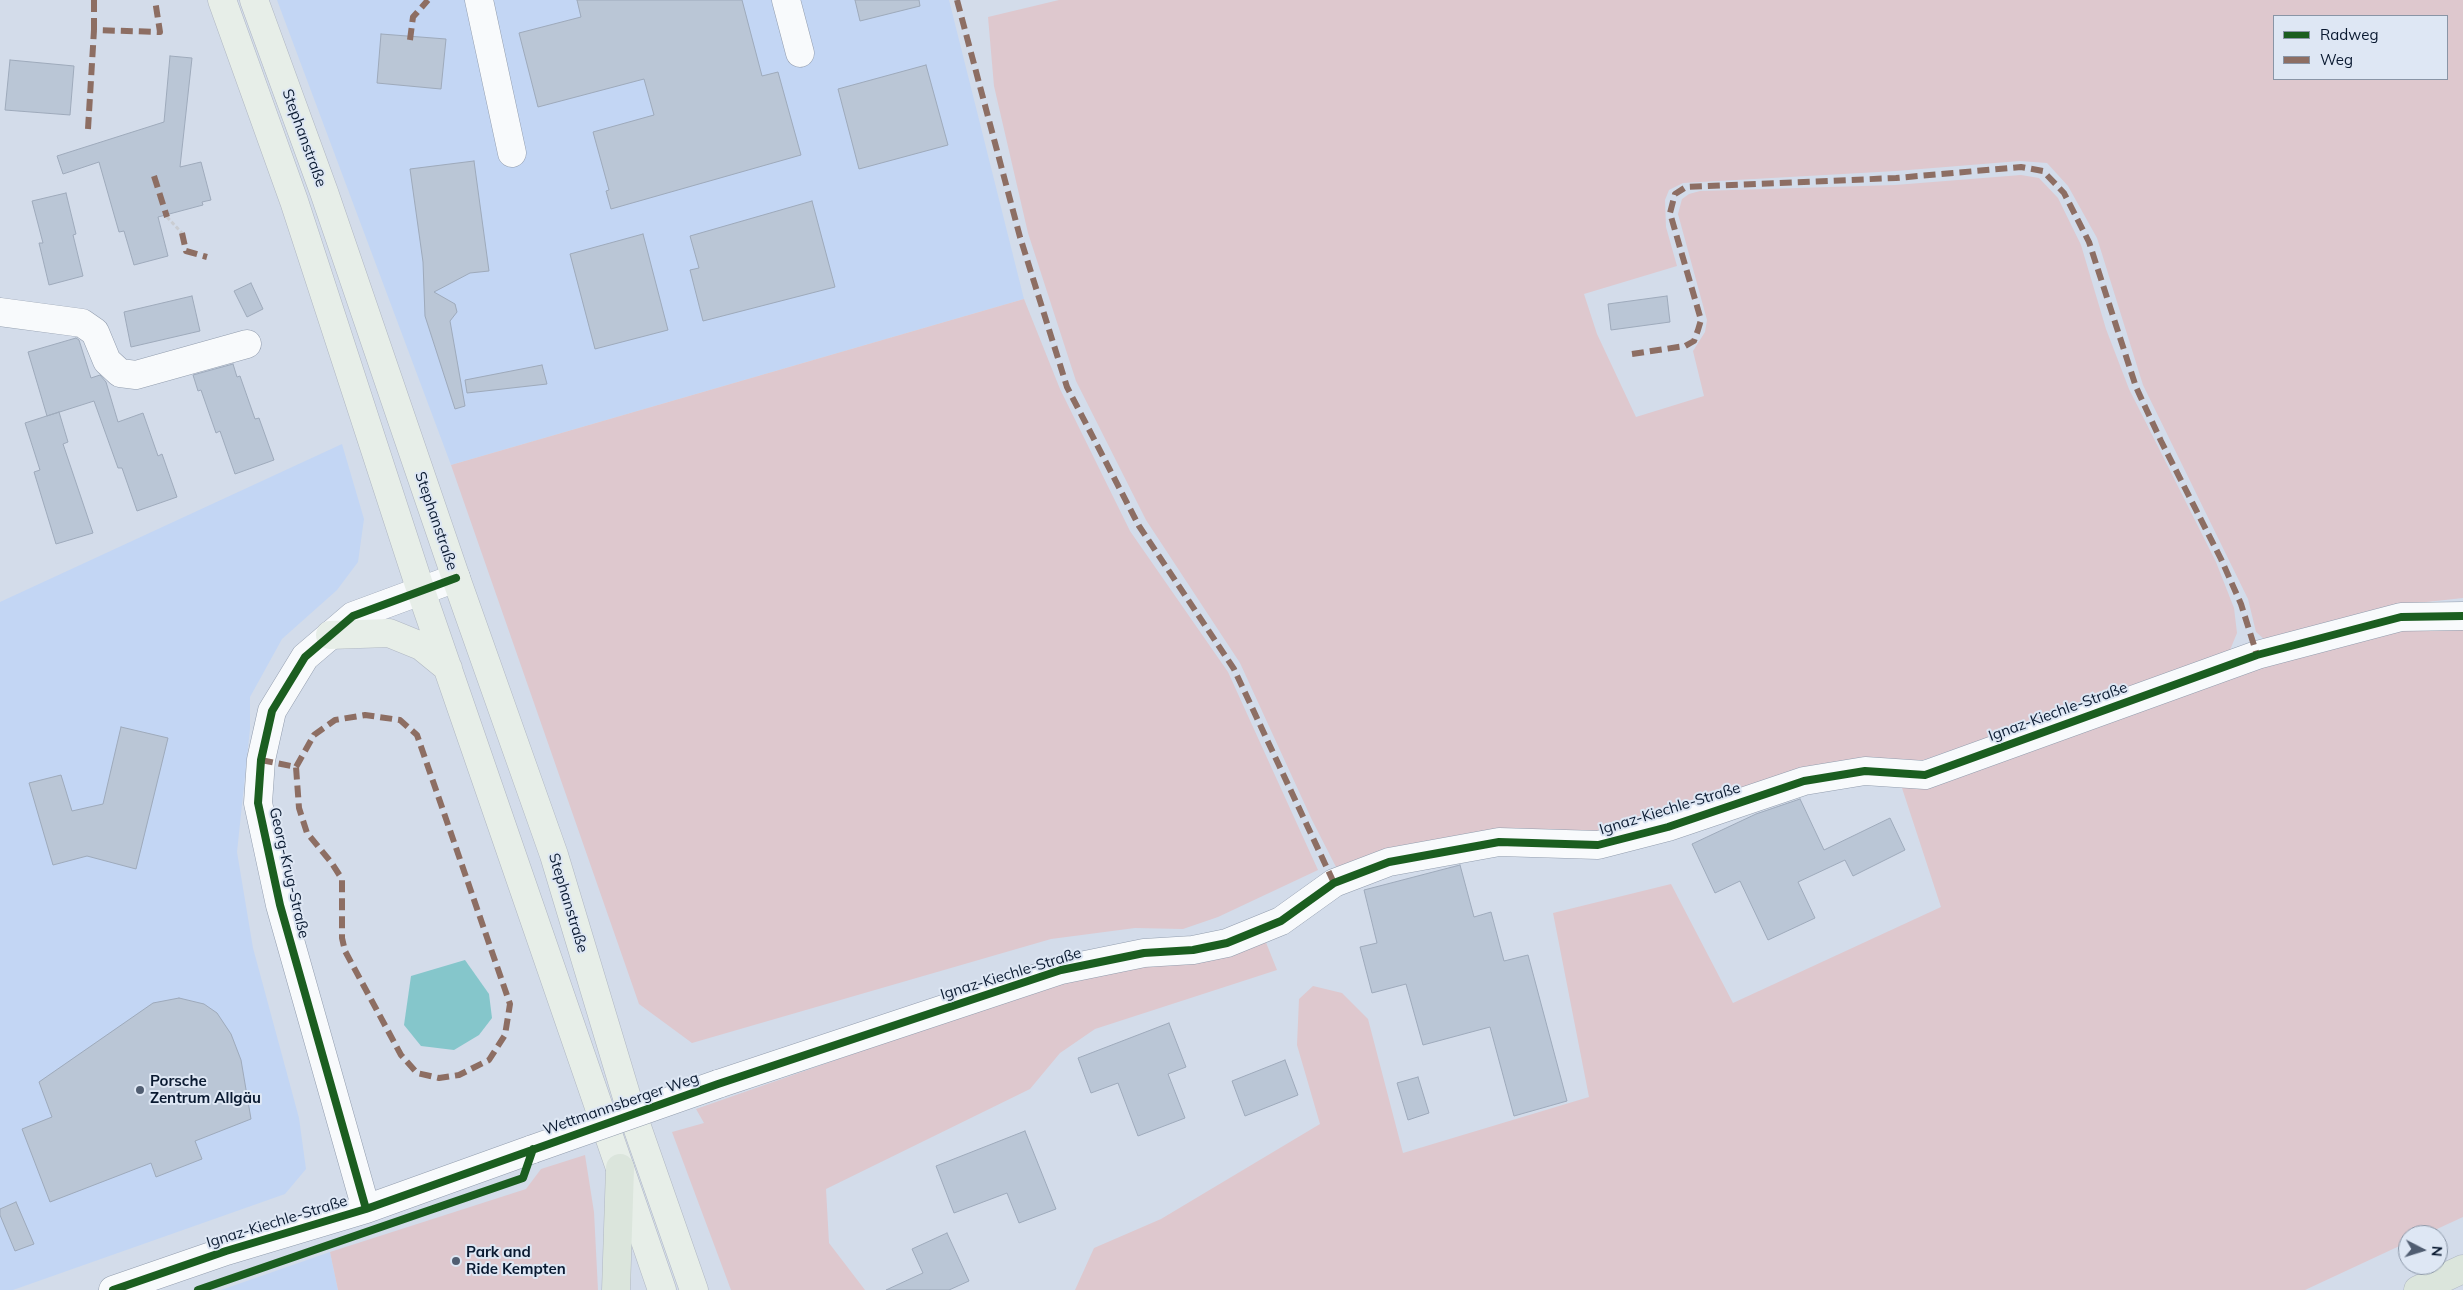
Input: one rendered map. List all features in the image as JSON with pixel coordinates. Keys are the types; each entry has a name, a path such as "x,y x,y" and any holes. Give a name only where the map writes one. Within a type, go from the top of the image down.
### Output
{"highway":[{"path":"616,1290 620,1168"},
{"path":"2418,1290 2463,1269"}],"main road":[{"name":"Stephanstraße","path":"222,0 294,201 421,591 662,1290"},
{"name":"Stephanstraße","path":"254,0 324,192 456,578 554,855 628,1102 694,1290"},
{"path":"330,636 389,633 421,646 448,668"}],"street":[{"path":"479,0 512,153"},
{"path":"786,0 800,53"},
{"path":"0,312 82,323 95,332 107,361 120,372 136,375 247,344"},
{"name":"Georg-Krug-Straße","path":"366,1209 280,905 258,803 261,760 272,711 304,657 353,616 456,578"},
{"name":"Ignaz-Kiechle-Straße","path":"718,1084 1061,970 1144,953 1194,950 1227,943 1281,921 1334,883 1389,862 1499,842 1598,845 1668,827 1804,781 1865,771 1925,776 2256,655 2401,617 2463,616"},
{"name":"Wettmannsberger Weg","path":"533,1149 718,1084"},
{"name":"Ignaz-Kiechle-Straße","path":"113,1290 226,1251 366,1209 533,1149"}],"path":[{"path":"167,217 182,233"}],"shaded area":[{"path":"277,0 949,0 1024,299 451,465"},
{"path":"1059,0 2463,0 2463,598 2399,605 2264,639 2256,632 2248,599 2143,385 2097,238 2068,186 2047,163 2020,161 1896,171 1683,183 1669,190 1665,200 1666,227 1677,266 1584,294 1597,334 1636,417 1704,396 1693,351 1705,332 1707,320 1678,214 1682,199 1689,194 1700,191 1895,185 2021,175 2039,178 2058,198 2081,245 2106,329 2129,389 2216,562 2234,608 2237,633 2230,650 2217,658 1918,762 1665,820 1597,832 1348,868 1336,867 1312,820 1240,663 1146,520 1076,381 1028,233 994,86 988,17"},
{"path":"1024,299 1060,389 1130,531 1228,672 1318,870 1218,917 1183,929 1135,928 1051,939 692,1043 639,1004 451,465"},
{"path":"342,444 364,519 358,562 337,590 282,639 250,697 250,729 237,852 253,948 299,1118 306,1169 285,1194 13,1290 0,1290 0,602"},
{"path":"2463,623 2463,1217 2446,1225 2398,1225 2398,1247 2305,1290 1075,1290 1094,1248 1161,1219 1320,1124 1297,1045 1299,999 1313,986 1342,993 1368,1019 1403,1153 1589,1097 1553,913 1671,884 1733,1003 1941,907 1902,788 1929,786 2261,666 2402,628"},
{"path":"1265,940 1277,970 1095,1029 1060,1053 1030,1089 826,1189 829,1243 865,1290 731,1290 672,1132 704,1123 696,1109 1064,980"},
{"path":"465,960 489,994 492,1018 479,1035 454,1050 421,1046 404,1025 411,976"},
{"path":"585,1155 594,1212 598,1290 338,1290 330,1252 526,1189 541,1169"},
{"path":"330,1252 338,1290 221,1290"}],"building":[{"path":"577,0 742,0 762,76 778,72 801,155 611,209 606,191 609,190 593,132 654,115 644,79 538,107 519,33 581,17"},
{"path":"855,0 919,0 920,6 860,21"},
{"path":"381,34 446,39 441,89 377,83"},
{"path":"170,56 192,58 180,167 201,162 211,200 202,202 203,205 158,217 168,256 134,265 124,231 119,232 99,162 63,174 57,156 164,122"},
{"path":"10,60 74,66 70,115 5,110"},
{"path":"926,65 948,145 859,169 838,89"},
{"path":"474,161 489,271 470,273 434,292 455,304 457,312 450,321 465,406 455,409 425,316 423,262 410,169"},
{"path":"66,193 76,234 73,235 83,276 49,285 39,243 43,243 32,201"},
{"path":"812,201 835,287 703,321 690,270 699,268 690,236"},
{"path":"643,234 668,330 595,349 570,254"},
{"path":"251,283 263,309 247,317 234,291"},
{"path":"192,296 200,331 131,347 124,312"},
{"path":"1667,296 1670,322 1611,330 1608,304"},
{"path":"76,338 79,340 91,378 100,375 106,382 118,422 143,413 158,456 162,454 177,497 137,511 122,468 118,468 94,401 47,416 28,352"},
{"path":"233,364 237,377 240,376 255,419 259,418 274,460 235,474 220,431 216,433 201,390 198,391 193,375"},
{"path":"542,365 547,384 467,393 465,380"},
{"path":"59,412 68,442 63,444 93,533 56,544 34,472 40,470 25,423"},
{"path":"121,727 168,738 136,869 87,856 53,865 29,783 61,775 72,811 103,804"},
{"path":"1800,799 1824,850 1890,818 1905,850 1853,876 1845,860 1798,882 1815,918 1768,940 1740,881 1715,893 1692,844 1756,814"},
{"path":"1460,865 1474,917 1491,912 1504,961 1528,955 1567,1101 1514,1116 1490,1027 1423,1045 1406,984 1372,993 1360,947 1377,943 1364,890"},
{"path":"179,998 204,1004 217,1013 231,1034 241,1060 251,1119 195,1141 202,1159 156,1177 151,1163 50,1202 22,1129 52,1117 39,1082 153,1003"},
{"path":"1169,1023 1186,1067 1168,1074 1185,1118 1138,1136 1118,1083 1091,1093 1078,1058"},
{"path":"1285,1060 1298,1095 1245,1116 1232,1081"},
{"path":"1418,1077 1429,1113 1408,1120 1397,1083"},
{"path":"1025,1131 1056,1209 1019,1223 1007,1193 954,1213 936,1166"},
{"path":"16,1202 34,1244 15,1251 0,1215 0,1209"},
{"path":"947,1233 969,1281 949,1290 886,1290 923,1273 912,1249"}],"marked path":[{"path":"94,0 94,30"},
{"path":"88,129 94,30 160,32 155,0"},
{"path":"410,40 413,17 428,0"},
{"path":"957,0 1020,237 1067,387 1139,526 1234,669 1334,883"},
{"path":"1632,354 1685,346 1694,341 1698,330 1701,320 1670,213 1675,194 1686,187 1896,178 2021,167 2043,171 2064,193 2089,242 2136,387 2161,441 2221,559 2241,604 2257,655"},
{"path":"154,176 167,217"},
{"path":"182,233 186,251 207,257"},
{"path":"261,760 296,767 314,735 335,720 365,715 400,720 417,735 510,1004 505,1035 489,1060 459,1075 439,1078 417,1073 401,1055 345,951 342,938 342,879 331,862 307,833 299,808 296,767"}],"cycle path":[{"path":"366,1209 280,905 258,803 261,760 272,711 305,657 353,616 456,578"},
{"path":"113,1290 226,1251 366,1209 718,1084 1061,970 1144,953 1193,950 1227,943 1281,921 1334,883 1389,862 1499,842 1598,845 1668,827 1804,781 1865,771 1925,775 2257,655 2401,617 2463,616"},
{"path":"198,1290 523,1178 533,1149"}],"place":[{"name":"Porsche Zentrum Allgäu","path":"140,1090"},
{"name":"Park and Ride Kempten","path":"456,1261"}]}
